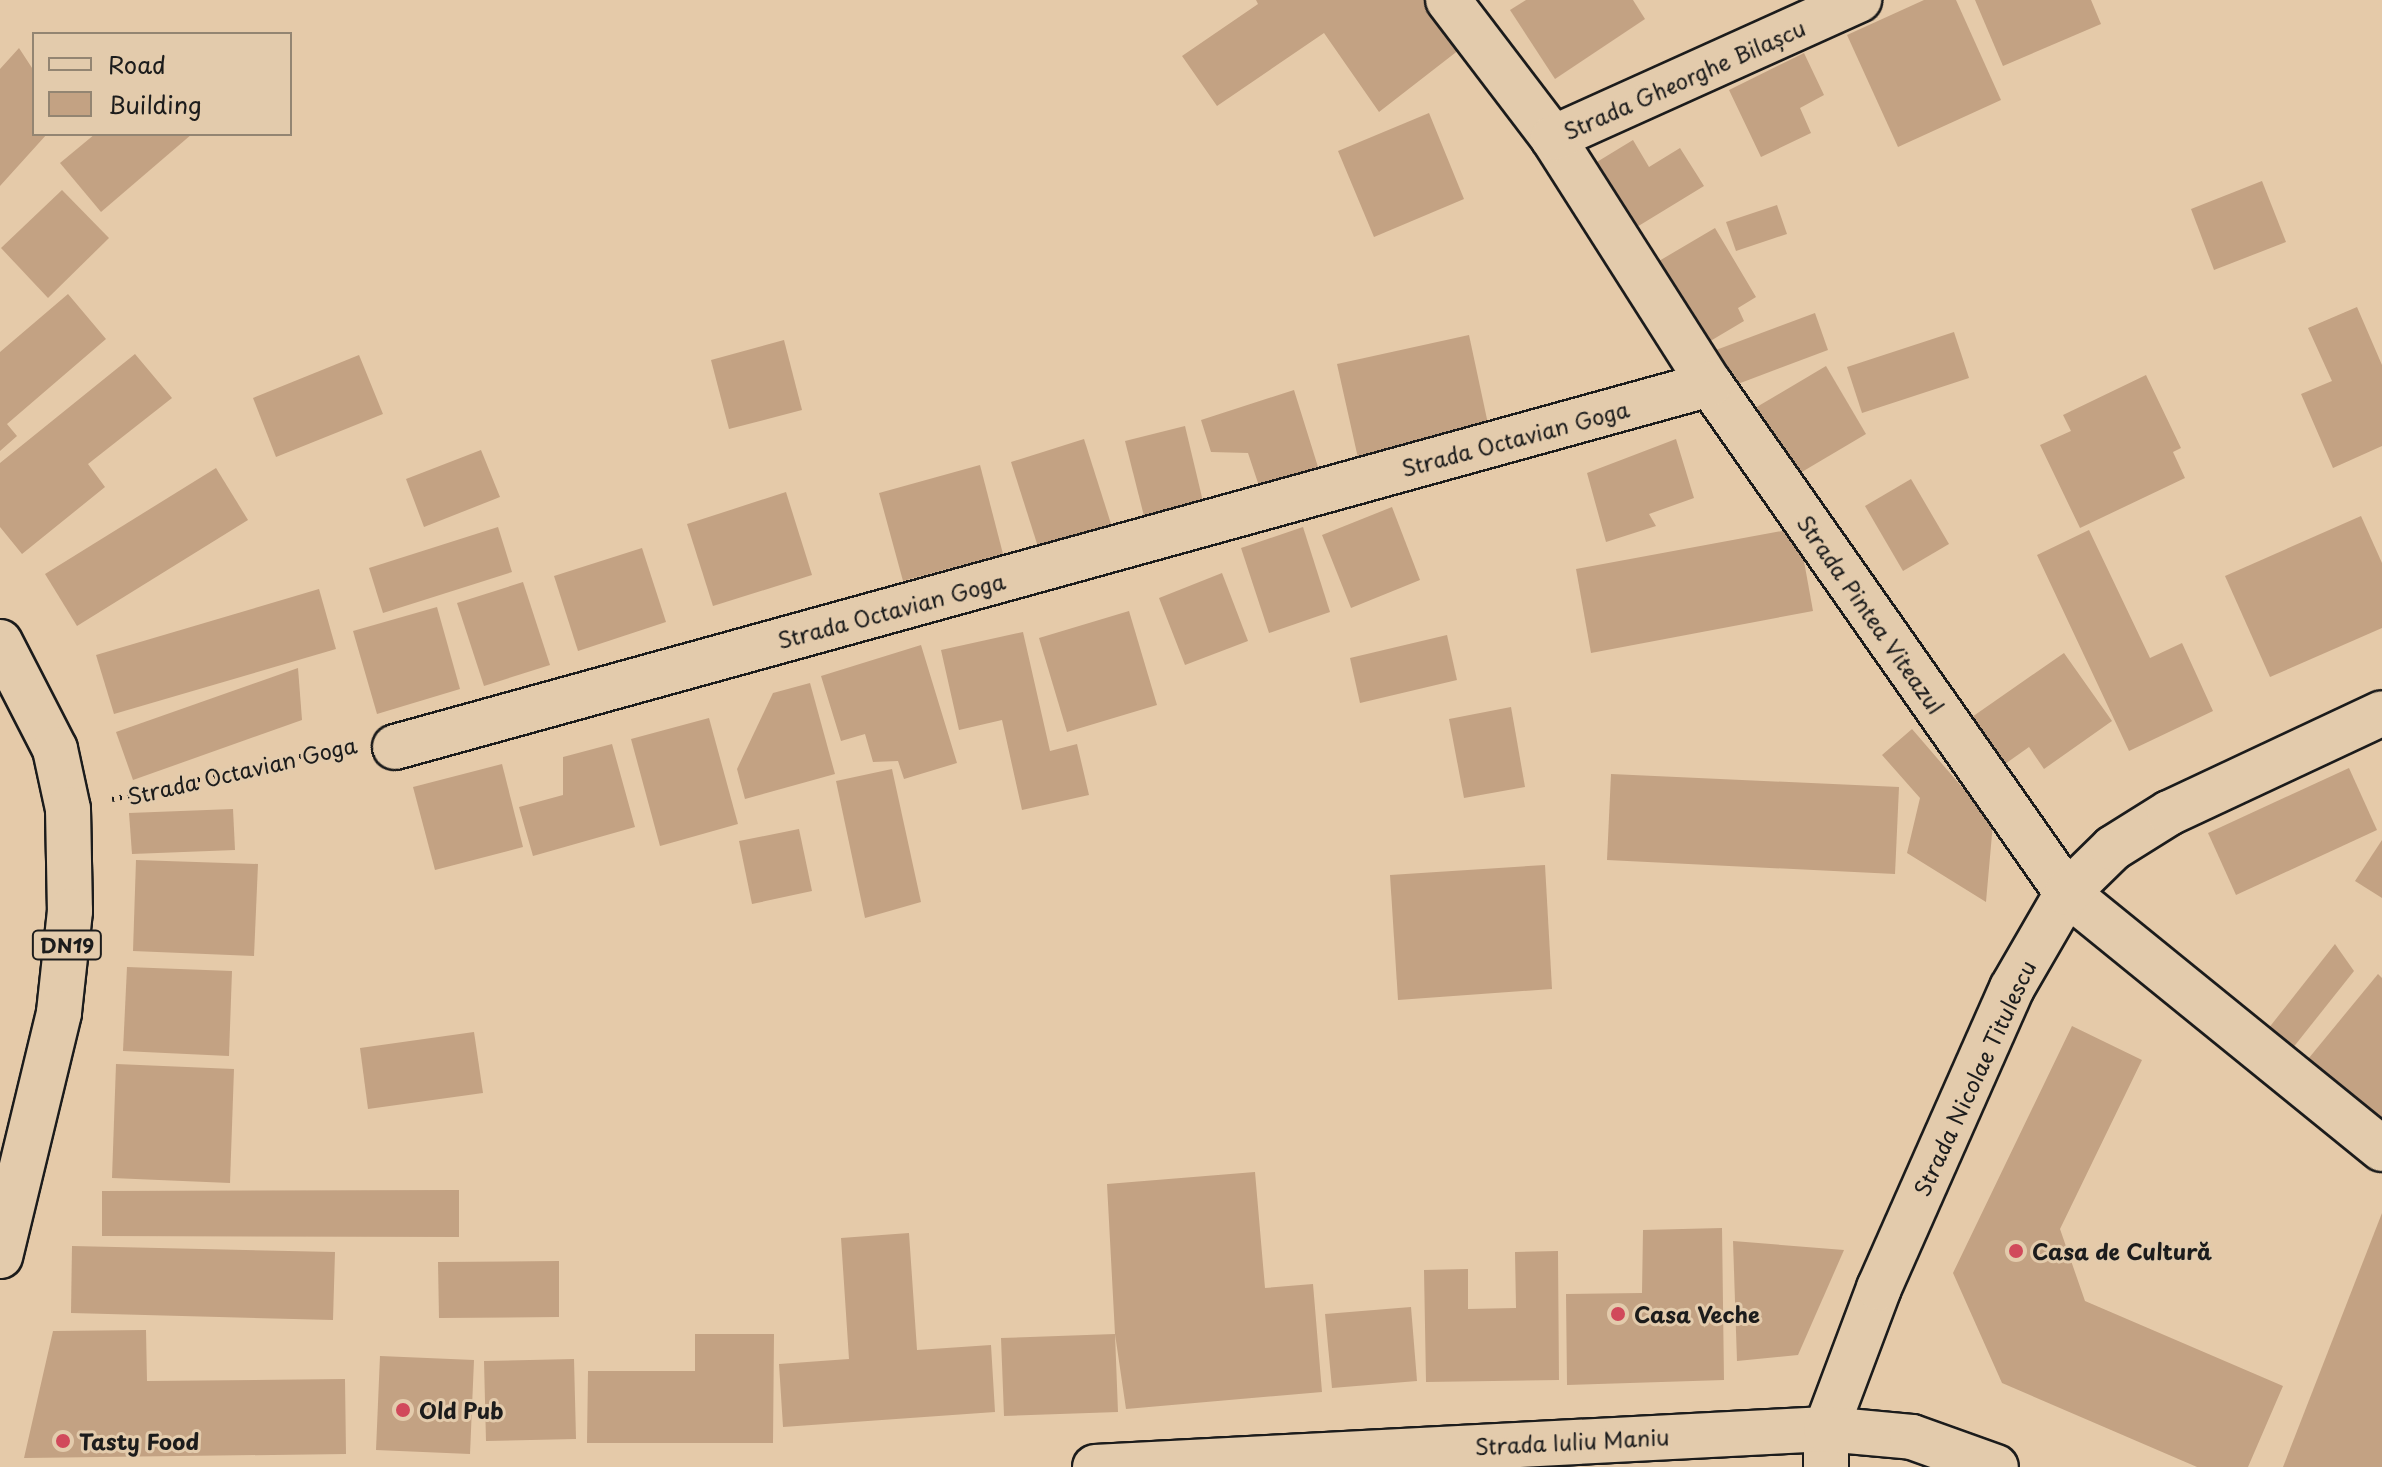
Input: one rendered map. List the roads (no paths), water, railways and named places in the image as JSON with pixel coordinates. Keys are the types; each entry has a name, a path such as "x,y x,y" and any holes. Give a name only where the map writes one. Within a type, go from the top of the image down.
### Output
{"street":[{"name":"Strada Pintea Viteazul","path":"1448,0 1553,138 1710,384 2067,893 2382,1149"},
{"name":"Strada Gheorghe Bilașcu","path":"1553,138 1859,0"},
{"name":"Strada Octavian Goga","path":"395,747 1710,384"},
{"name":"DN19","path":"0,642 55,749 68,809 70,911 59,1013 0,1256"},
{"name":"Strada Nicolae Titulescu","path":"1826,1448 1879,1288 1999,1017 2067,893 2113,848 2169,813 2382,713"},
{"name":"Strada Iuliu Maniu","path":"1095,1467 1826,1448 1912,1437 1996,1467"}],"place":[{"name":"Casa de Cultură","path":"2016,1251"},
{"name":"Casa Veche","path":"1618,1314"},
{"name":"Old Pub","path":"403,1410"},
{"name":"Tasty Food","path":"63,1441"}]}
